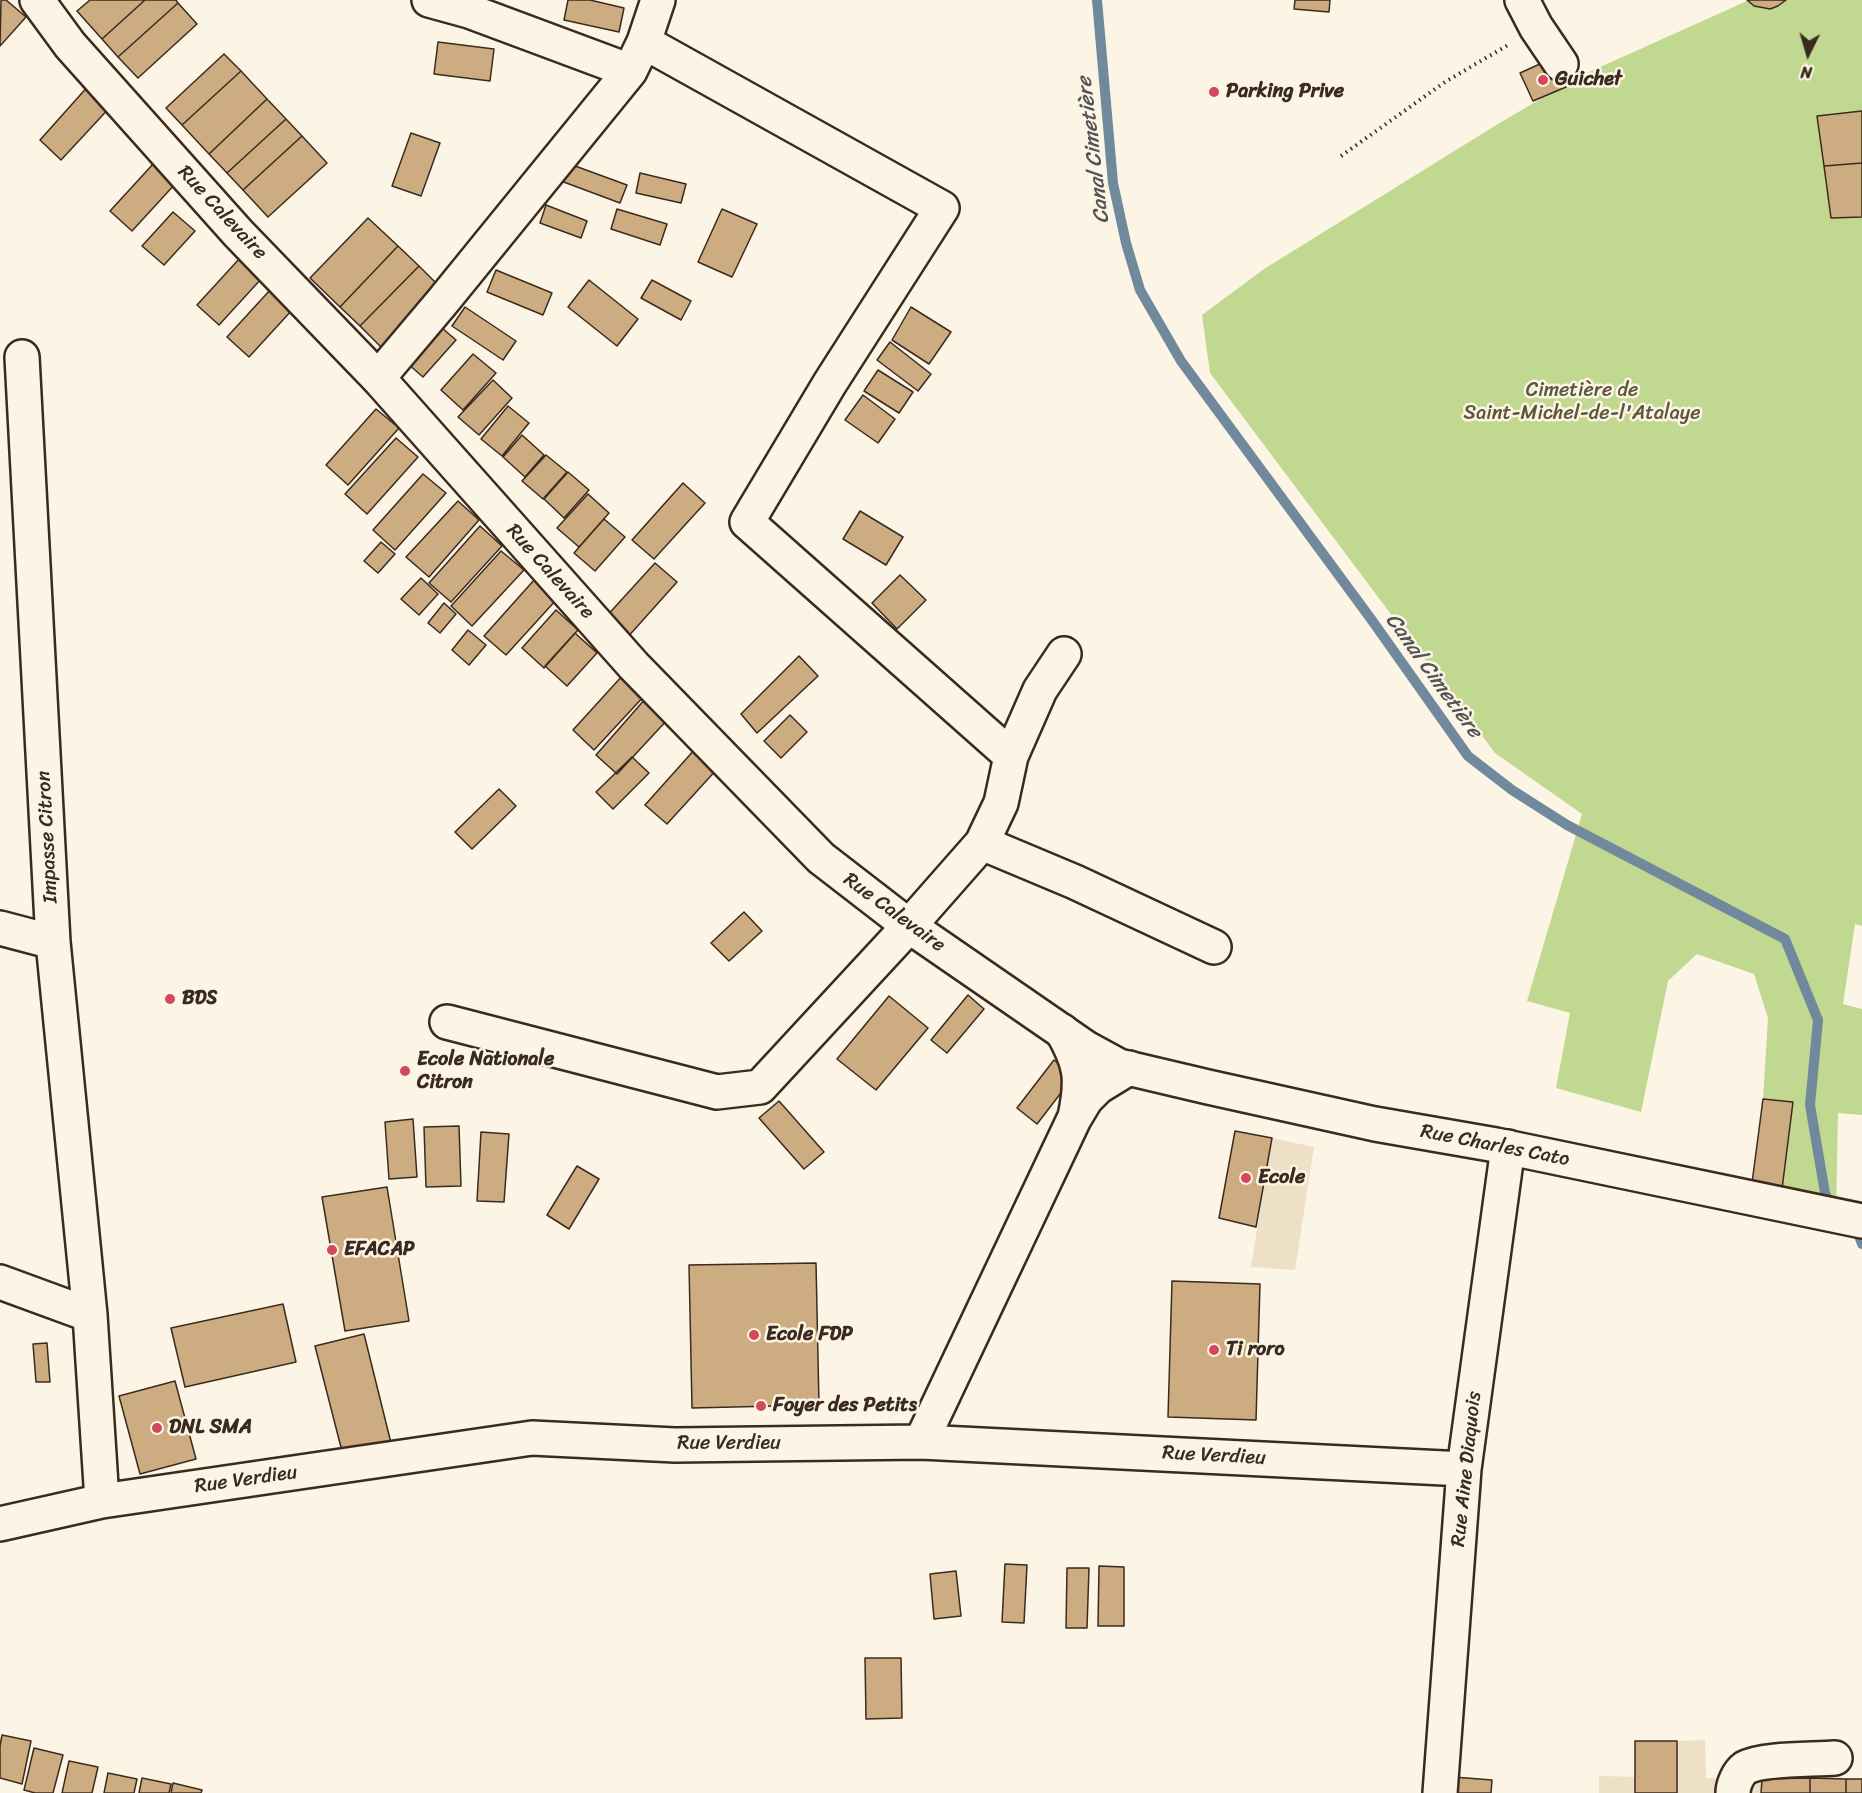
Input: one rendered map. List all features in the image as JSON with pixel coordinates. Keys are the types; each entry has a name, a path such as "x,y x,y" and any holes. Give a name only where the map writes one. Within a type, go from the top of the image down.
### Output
{"street":[{"name":"Rue Calevaire","path":"37,0 70,45 238,233 378,378 642,675 821,858 909,926 1086,1048 1119,1066 1129,1068"},
{"path":"429,0 468,11 630,71"},
{"path":"378,378 630,71 644,42 658,0"},
{"path":"1529,14 1561,64"},
{"path":"644,42 942,208 830,383 747,522 1011,756"},
{"name":"Impasse Citron","path":"22,357 54,942 90,1315 102,1501"},
{"path":"447,1022 717,1092 760,1087 909,926 982,843 1001,803 1011,756 1040,690 1064,654"},
{"path":"982,843 1075,882 1214,947"},
{"path":"0,928 54,942"},
{"path":"1062,1031 1074,1052 1078,1065 1079,1098 1074,1119"},
{"path":"921,1442 1074,1119 1086,1099 1098,1088 1129,1068"},
{"name":"Rue Charles Cato","path":"1129,1068 1375,1124 1508,1148 1862,1221"},
{"name":"Rue Aine Diaquois","path":"1440,1793 1464,1468 1508,1148"},
{"path":"0,1282 90,1315"},
{"name":"Rue Verdieu","path":"0,1524 102,1501 532,1438 675,1445 921,1442 1464,1468"},
{"path":"1733,1793 1733,1786 1743,1769 1759,1762 1835,1758"}],"path":[{"path":"1341,156 1445,82 1529,14"}],"shaded area":[{"path":"1272,1138 1314,1147 1295,1270 1251,1267"},
{"path":"1705,1740 1706,1778 1862,1779 1862,1793 1599,1793 1599,1776 1677,1778 1677,1741"}],"green space":[{"name":"Cimetière de Saint-Michel-de-l'Atalaye","path":"1786,0 1862,0 1862,111 1817,116 1831,218 1862,217 1862,926 1855,924 1843,1004 1862,1009 1862,1115 1838,1113 1836,1216 1780,1204 1793,1103 1763,1099 1768,1018 1754,974 1697,954 1668,981 1641,1112 1556,1088 1570,1013 1527,1001 1582,814 1495,753 1210,373 1202,315 1264,269 1578,77 1747,1 1757,7 1767,9 1777,7"}],"building":[{"path":"1,0 6,0 26,17 0,46"},
{"path":"90,0 145,0 102,39 77,11"},
{"path":"145,0 176,0 178,3 118,57 102,39"},
{"path":"568,0 590,0 624,8 619,32 564,20"},
{"path":"1295,0 1330,0 1329,12 1294,9"},
{"path":"1747,0 1786,0 1770,9 1754,6"},
{"path":"178,3 197,24 138,78 118,57"},
{"path":"438,42 494,49 490,81 434,74"},
{"path":"224,54 241,71 182,125 166,108"},
{"name":"Guichet","path":"1553,58 1566,87 1533,101 1520,73"},
{"path":"241,71 267,99 209,154 182,125"},
{"path":"90,84 113,104 61,160 40,140"},
{"path":"267,99 286,119 227,173 209,154"},
{"path":"1862,111 1862,163 1824,166 1817,116"},
{"path":"286,119 302,136 243,190 227,173"},
{"path":"411,133 440,143 421,196 392,186"},
{"path":"302,136 327,163 268,217 243,190"},
{"path":"154,163 176,183 132,231 110,211"},
{"path":"567,163 627,185 620,203 561,181"},
{"path":"1862,163 1862,217 1831,218 1824,166"},
{"path":"640,173 686,184 681,203 636,193"},
{"path":"546,205 587,221 581,238 540,223"},
{"path":"617,209 667,224 660,245 611,229"},
{"path":"722,209 757,224 732,277 698,262"},
{"path":"173,212 195,231 164,265 142,246"},
{"path":"368,218 398,246 340,307 310,278"},
{"path":"398,246 419,266 360,326 340,307"},
{"path":"240,258 262,278 219,325 197,305"},
{"path":"419,266 442,289 384,350 360,326"},
{"path":"496,270 552,293 543,315 487,292"},
{"path":"589,280 638,319 617,346 568,307"},
{"path":"652,280 691,301 681,320 641,298"},
{"path":"271,289 293,309 249,357 227,337"},
{"path":"465,307 516,341 503,360 452,326"},
{"path":"911,307 951,332 929,364 892,340"},
{"path":"434,321 456,340 423,377 400,357"},
{"path":"890,342 931,374 918,391 877,360"},
{"path":"473,354 496,373 463,410 441,390"},
{"path":"878,370 913,392 899,413 864,391"},
{"path":"493,380 512,398 479,435 458,417"},
{"path":"863,395 895,419 878,443 845,420"},
{"path":"508,406 529,423 502,456 481,439"},
{"path":"376,409 399,428 348,485 326,465"},
{"path":"522,435 544,455 525,477 503,457"},
{"path":"396,438 418,457 367,514 345,494"},
{"path":"546,455 567,472 543,499 522,481"},
{"path":"568,472 589,490 564,518 544,499"},
{"path":"423,474 446,493 395,550 373,530"},
{"path":"683,483 705,503 654,559 632,540"},
{"path":"588,494 609,513 579,547 557,528"},
{"path":"458,501 479,520 429,577 406,557"},
{"path":"860,511 903,537 886,565 843,539"},
{"path":"604,519 625,537 595,571 574,553"},
{"path":"480,526 502,546 451,602 429,583"},
{"path":"381,542 395,554 378,573 364,561"},
{"path":"501,551 524,570 472,626 451,606"},
{"path":"655,563 677,582 626,639 604,619"},
{"path":"900,575 926,600 897,629 872,603"},
{"path":"421,578 438,594 419,615 401,599"},
{"path":"535,579 557,599 506,655 484,636"},
{"path":"444,603 456,614 440,633 428,623"},
{"path":"556,610 578,630 544,668 522,648"},
{"path":"468,630 486,645 469,665 452,650"},
{"path":"575,633 597,653 567,686 545,666"},
{"path":"799,656 818,676 757,733 741,714"},
{"path":"623,675 646,694 594,750 573,730"},
{"path":"646,698 669,718 617,774 596,755"},
{"path":"790,715 807,732 781,758 764,741"},
{"path":"696,748 718,768 667,824 645,805"},
{"path":"632,757 649,773 613,809 596,792"},
{"path":"499,789 516,806 472,849 455,832"},
{"path":"744,912 762,931 729,961 711,943"},
{"path":"968,995 984,1009 947,1053 931,1040"},
{"path":"889,996 928,1028 876,1090 837,1059"},
{"path":"1054,1060 1074,1076 1037,1124 1017,1108"},
{"path":"1763,1099 1793,1102 1782,1189 1752,1183"},
{"path":"779,1101 824,1152 804,1169 759,1118"},
{"path":"413,1119 417,1177 389,1179 385,1122"},
{"path":"459,1126 461,1186 426,1187 424,1127"},
{"name":"Ecole","path":"1235,1131 1272,1138 1256,1227 1219,1218"},
{"path":"481,1132 509,1134 504,1202 477,1201"},
{"path":"577,1166 599,1179 569,1229 547,1215"},
{"path":"387,1187 409,1321 345,1331 322,1197"},
{"name":"Ecole FDP","path":"816,1263 819,1405 692,1408 689,1265"},
{"name":"Ti roro","path":"1172,1281 1260,1284 1256,1420 1168,1417"},
{"path":"283,1304 296,1362 185,1387 171,1328"},
{"path":"364,1334 392,1447 344,1459 315,1346"},
{"path":"47,1343 50,1382 36,1382 33,1344"},
{"name":"DNL SMA","path":"175,1381 196,1459 140,1474 119,1396"},
{"path":"1005,1564 1027,1565 1024,1623 1002,1622"},
{"path":"1099,1566 1124,1567 1124,1626 1098,1626"},
{"path":"1067,1568 1089,1568 1087,1628 1066,1628"},
{"path":"956,1571 961,1616 934,1619 930,1574"},
{"path":"865,1658 901,1658 902,1718 866,1719"},
{"path":"2,1735 31,1741 22,1784 0,1778"},
{"path":"1635,1741 1677,1741 1677,1793 1635,1793"},
{"path":"34,1748 63,1755 53,1793 35,1793 24,1790"},
{"path":"69,1761 98,1767 92,1793 62,1793"},
{"path":"108,1773 137,1779 134,1793 104,1793"},
{"path":"1441,1776 1492,1780 1491,1793 1440,1793"},
{"path":"142,1778 171,1784 169,1793 139,1793"},
{"path":"1810,1778 1846,1779 1846,1793 1810,1793"},
{"path":"1810,1778 1810,1793 1761,1793 1762,1779"},
{"path":"1846,1779 1862,1779 1862,1793 1846,1793"},
{"path":"173,1783 202,1790 201,1793 171,1793"}],"waterway":[{"name":"Canal Cimetière","path":"1097,0 1113,183 1126,243 1140,290 1181,361 1371,619 1468,756 1512,790 1567,825 1785,939 1818,1020 1810,1105 1825,1193 1832,1208"},
{"name":"Canal Cimetière","path":"1850,1227 1858,1233 1862,1244"}],"place":[{"name":"Guichet","path":"1543,80"},
{"name":"Parking Prive","path":"1214,92"},
{"name":"BDS","path":"170,999"},
{"name":"Ecole Nationale Citron","path":"405,1071"},
{"name":"Ecole","path":"1246,1178"},
{"name":"EFACAP","path":"332,1250"},
{"name":"Ecole FDP","path":"754,1335"},
{"name":"Ti roro","path":"1214,1350"},
{"name":"Foyer des Petits","path":"761,1406"},
{"name":"DNL SMA","path":"157,1428"}]}
